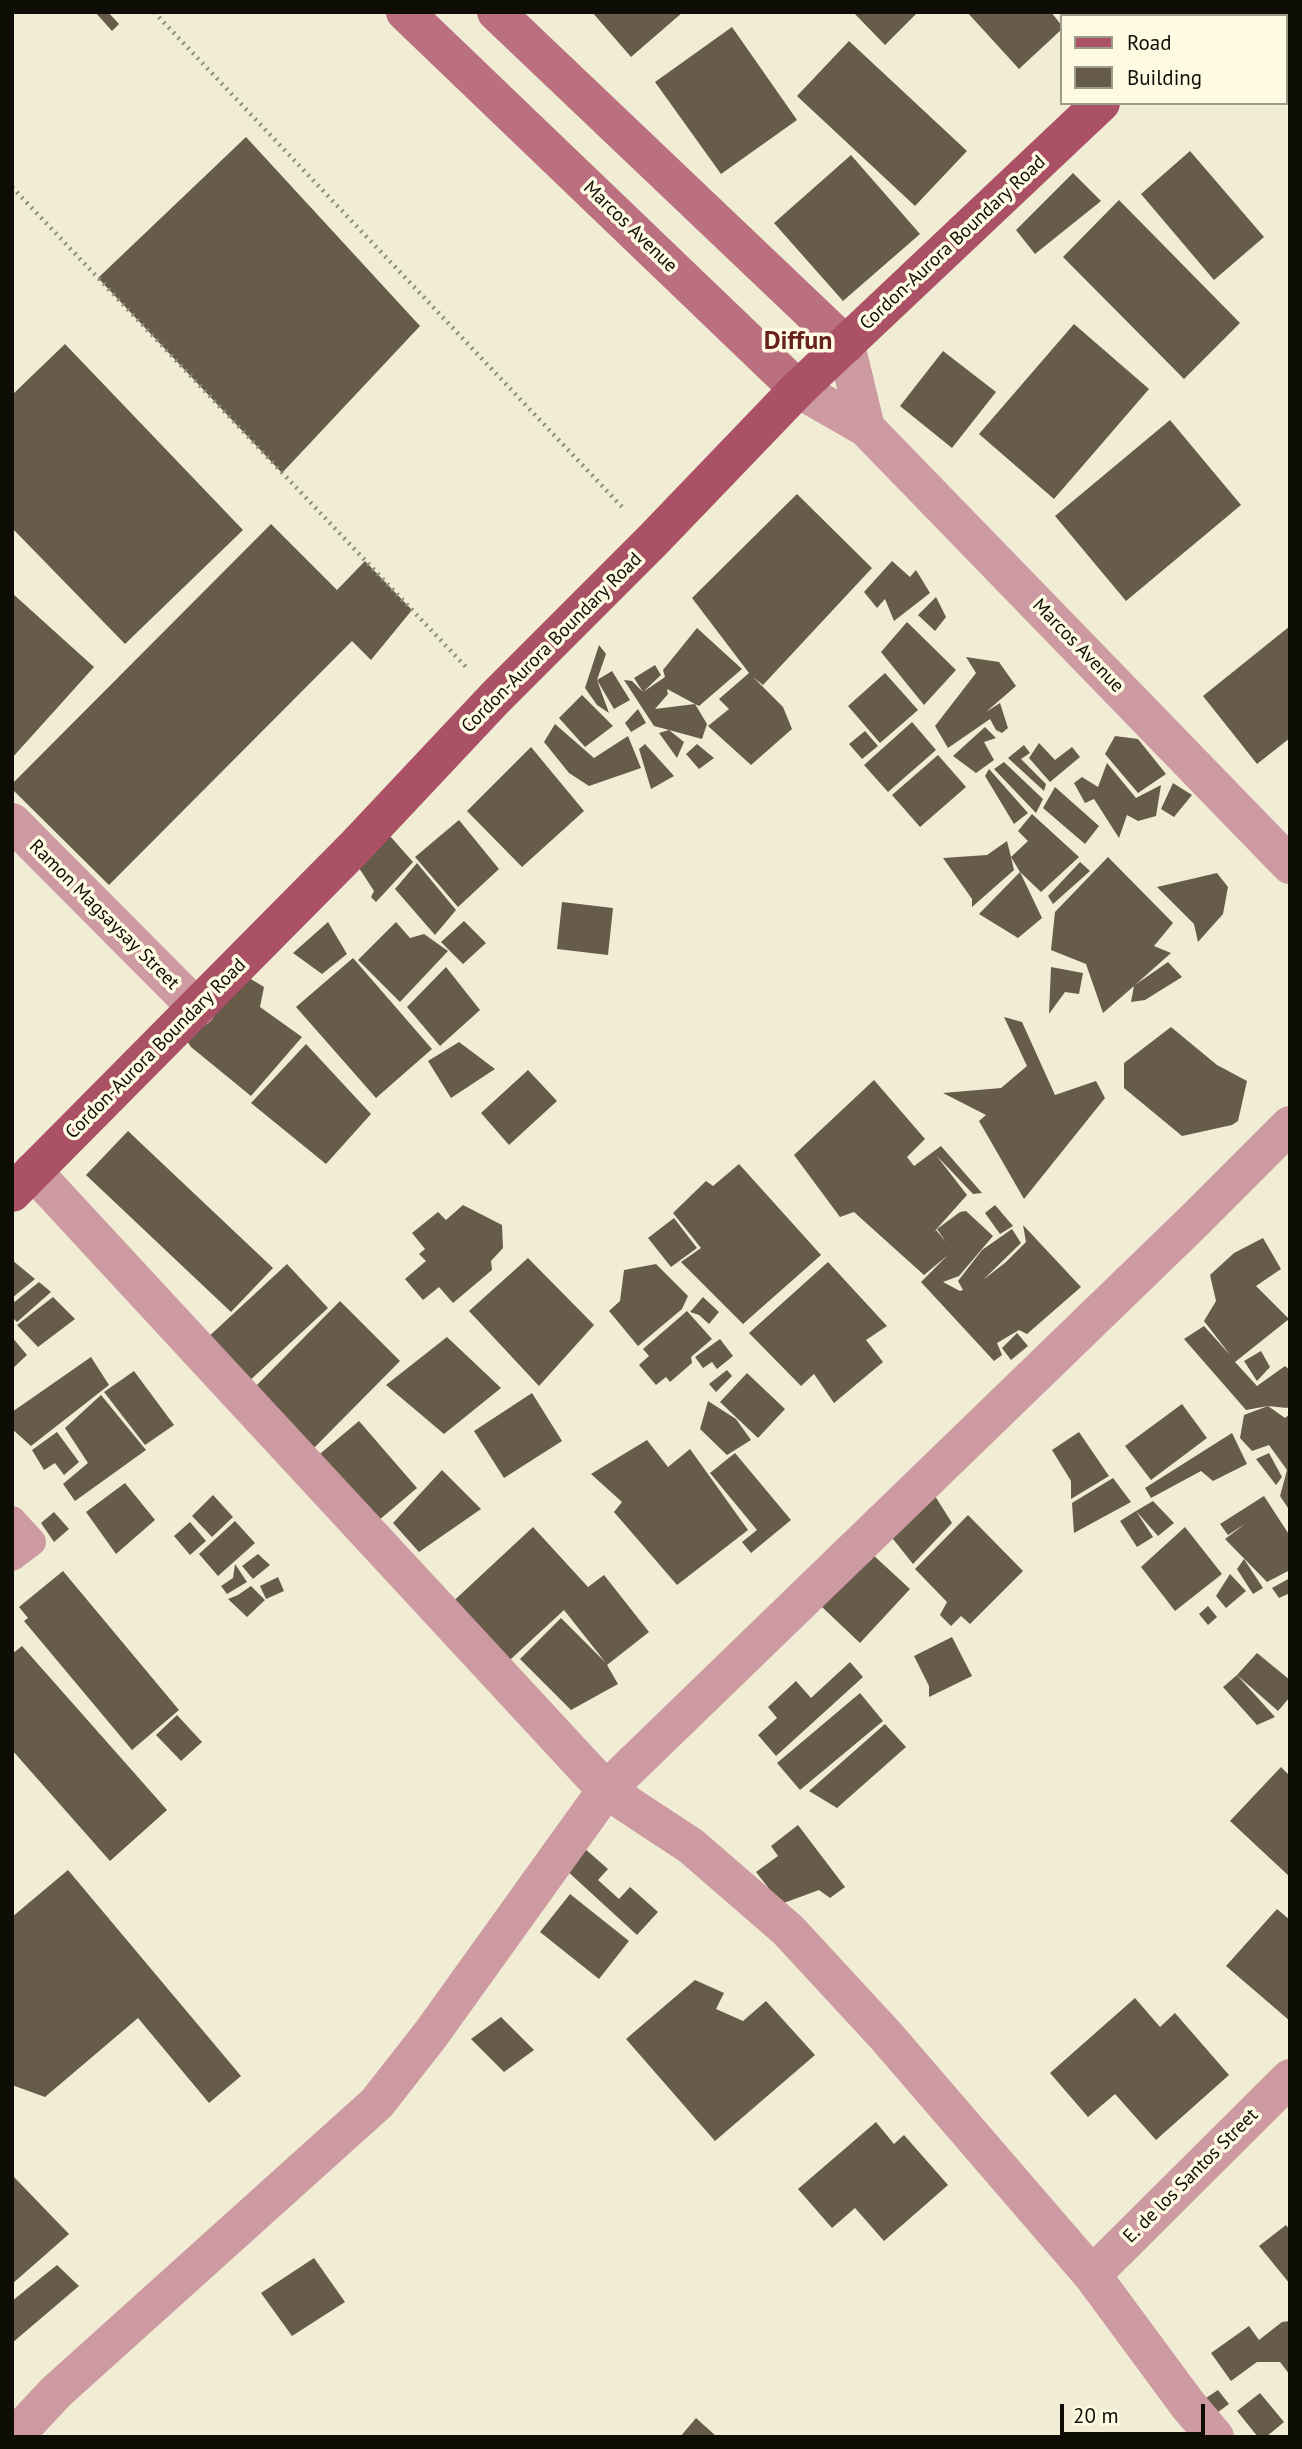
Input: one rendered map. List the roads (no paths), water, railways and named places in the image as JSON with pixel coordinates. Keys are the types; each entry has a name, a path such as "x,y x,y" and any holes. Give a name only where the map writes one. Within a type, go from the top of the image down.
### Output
{"main road":[{"name":"Marcos Avenue","path":"405,12 798,388"},
{"path":"496,12 846,345"},
{"name":"Cordon-Aurora Boundary Road","path":"23,1182 354,848 495,698 653,540 798,388 1099,105"}],"street":[{"path":"846,345 866,428"},
{"name":"Marcos Avenue","path":"798,388 866,428 1290,864"},
{"name":"Ramon Magsaysay Street","path":"12,821 197,1008"},
{"path":"13,2437 56,2392 377,2103 431,2034 606,1790 1290,1125"},
{"path":"23,1182 606,1790 691,1846 788,1930 886,2036 1093,2275 1188,2405 1215,2437"},
{"name":"E. de los Santos Street","path":"1093,2275 1290,2078"}],"lane":[{"path":"12,1520 32,1542 12,1557"}],"district":[{"name":"Diffun","path":"798,342"}]}
